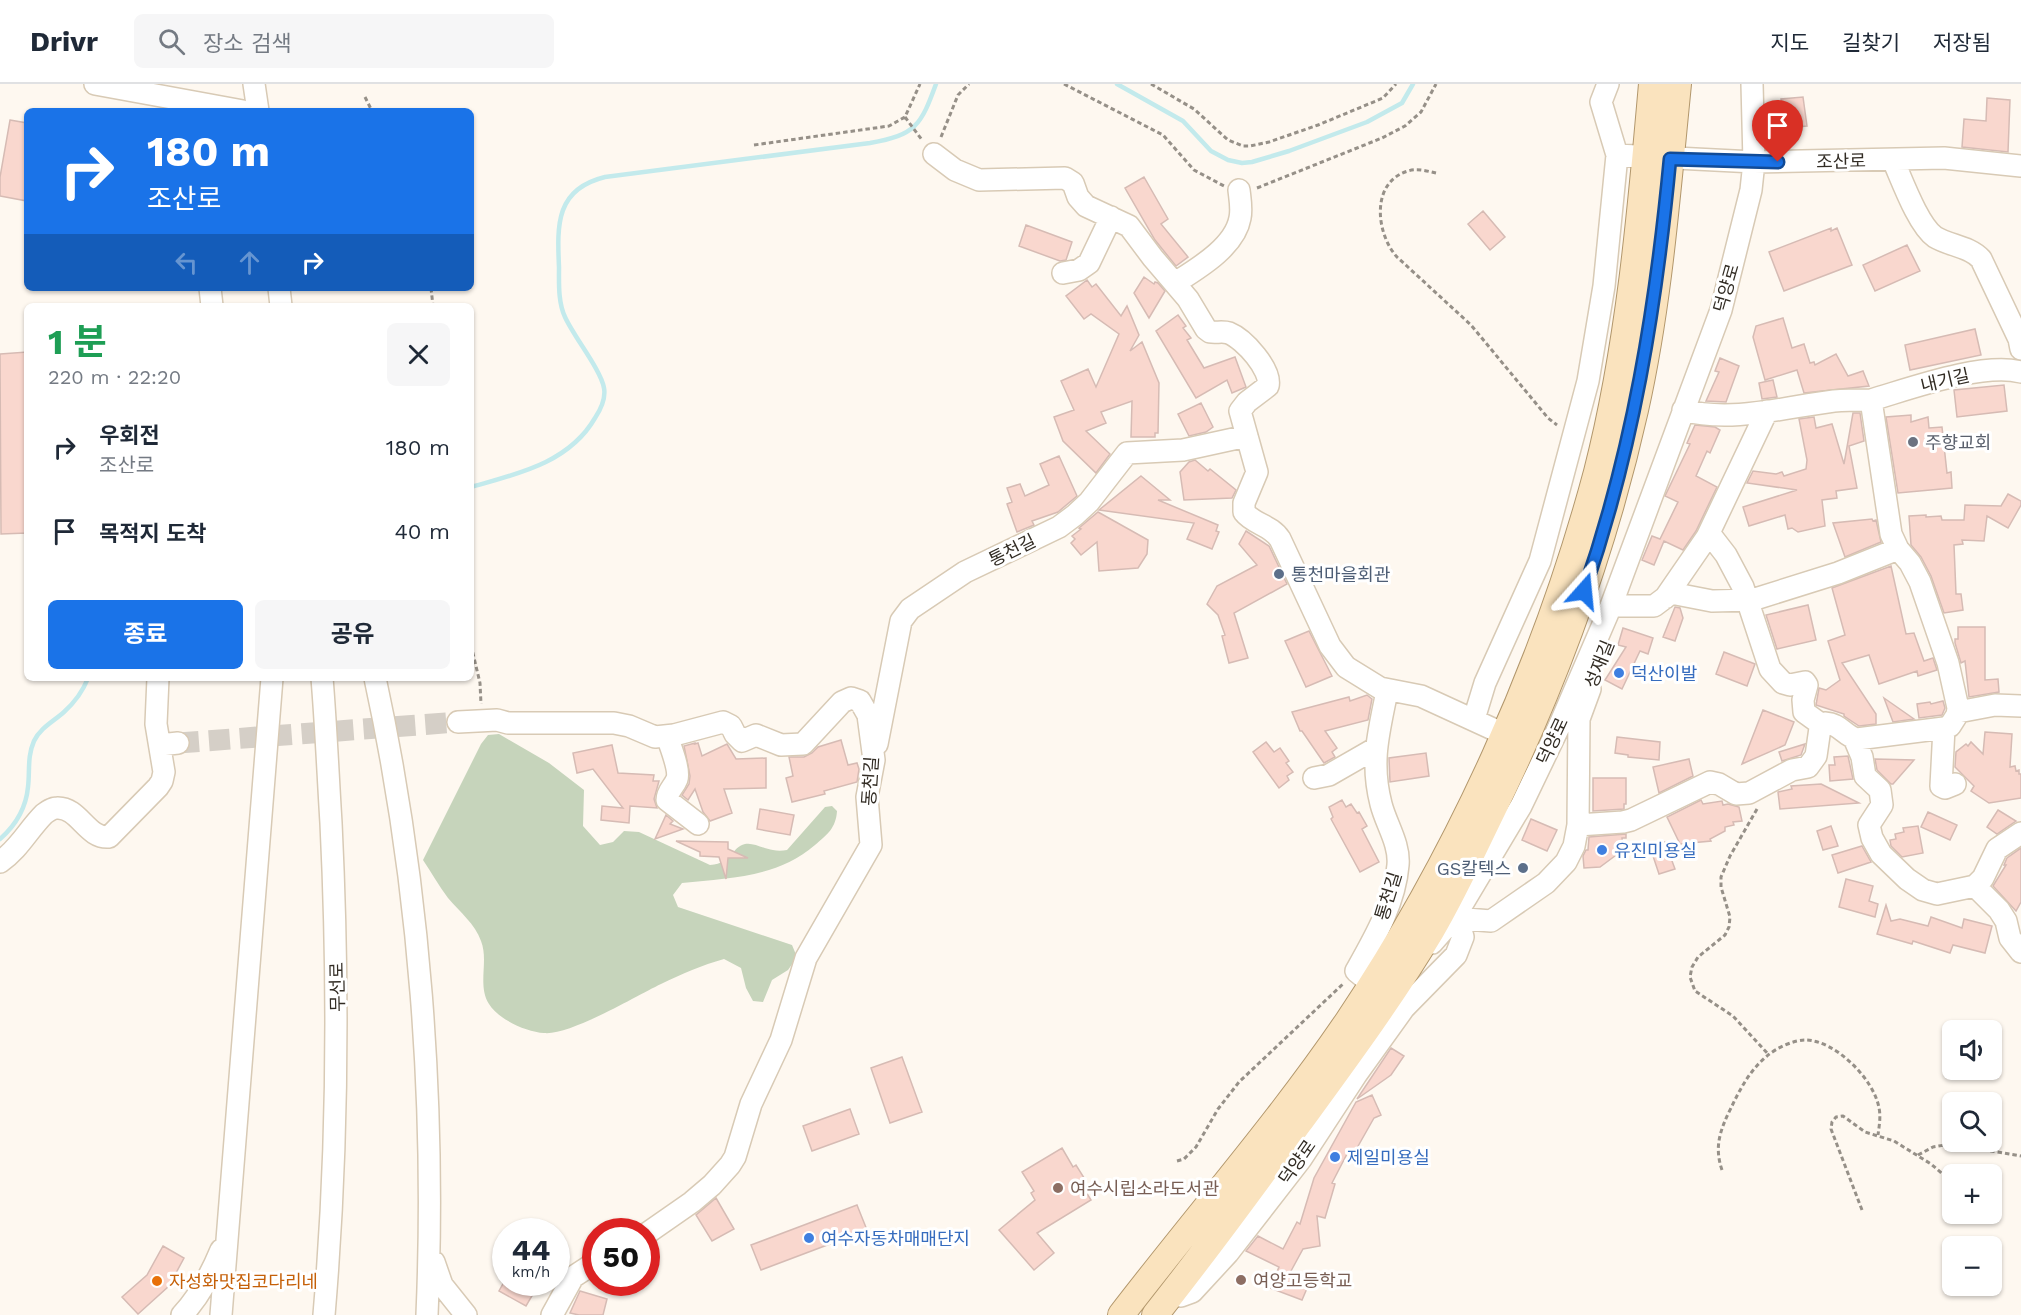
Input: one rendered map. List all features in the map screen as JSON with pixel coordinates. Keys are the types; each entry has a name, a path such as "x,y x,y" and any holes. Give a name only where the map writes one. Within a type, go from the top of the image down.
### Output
{"main road":[{"name":"덕양로","path":"1652,84 1658,158"},
{"name":"덕양로","path":"1155,1315 1338,1069 1448,915 1458,883 1515,738 1536,659 1568,568 1597,471 1658,158 1677,84"},
{"name":"덕양로","path":"1121,1315 1218,1196 1300,1089 1364,978 1411,921 1515,738"},
{"path":"1147,1281 1171,1295"}],"street":[{"path":"95,84 190,106 211,108"},
{"path":"254,84 258,108"},
{"path":"1474,720 1485,683 1540,561 1588,381 1599,315 1617,155 1601,102 1608,84"},
{"name":"덕양로","path":"1171,1295 1181,1296 1192,1292 1228,1252 1301,1158 1404,1008 1460,949 1463,937 1460,926 1448,915 1521,806 1554,737 1611,606 1721,310 1744,221 1755,162 1752,84"},
{"path":"931,151 955,170 979,180 1065,178 1073,183 1078,197 1086,206 1128,226 1188,299 1206,329 1210,332 1223,332 1236,337 1253,352 1269,378 1267,388 1241,408 1240,413 1257,472 1244,503 1244,512 1278,535 1298,572 1330,646 1342,662 1351,671 1387,691 1407,692 1421,696 1515,738"},
{"name":"조산로","path":"1617,155 1755,162 1944,158 2021,166"},
{"name":"조산로","path":"1893,160 1925,228 1936,237 1970,251 1981,259 1996,288 2021,349"},
{"path":"1175,283 1208,262 1232,235 1240,219 1239,189"},
{"path":"1063,273 1079,270 1089,263 1111,218"},
{"name":"내기길","path":"1870,400 1963,374 2021,372"},
{"path":"1683,410 1719,415 1836,401 1870,400 1890,526 1898,549 1910,563 1920,582 1948,663 1958,712 1953,722 1944,728 1854,738"},
{"path":"1665,598 1709,533 1767,411"},
{"name":"통천길","path":"874,760 901,621 910,609 965,572 1059,527 1089,502 1127,453 1183,450 1247,436"},
{"path":"1709,533 1735,570 1748,600 1770,669 1782,683 1790,685 1805,682 1807,685 1803,700 1804,712 1822,725 1835,725 1854,738 1862,757 1865,776 1880,790 1882,805 1869,825 1872,838 1881,854 1907,879 1932,894 1937,894 1975,886 1983,878 1997,849 2021,833"},
{"path":"1611,606 1654,606 1676,594 1713,601 1748,600 1838,573 1898,549"},
{"name":"성재길","path":"1448,915 1491,921 1546,883 1566,862 1574,846 1578,825 1579,718 1611,636 1611,606"},
{"path":"0,862 17,849 44,814 53,809 62,808 70,812 99,836 109,837 162,781 169,744 156,724 158,681"},
{"path":"220,1315 272,681"},
{"name":"무선로","path":"322,681 336,933 338,1026 333,1208 325,1305"},
{"path":"376,681 391,749 412,894 424,1024 430,1241 427,1315"},
{"name":"통천길","path":"1364,978 1378,929 1390,899 1398,866 1397,849 1381,804 1375,770 1376,748 1387,691"},
{"name":"동천길","path":"458,722 497,720 508,723 614,723 629,726 651,737 667,736 723,722 731,726 739,740 742,741 756,735 781,745 803,744 842,702 851,698 860,701 868,715 874,760 867,797 871,845 806,958 795,988 783,1034 751,1104 735,1157 712,1185 660,1226"},
{"path":"1958,712 1995,705 2021,706"},
{"path":"1578,825 1631,820 1710,782 1719,784 1736,794 1742,795 1756,791 1792,770 1811,765 1819,748 1822,725"},
{"path":"1944,728 1941,786 1945,788 1955,784"},
{"path":"667,736 678,775 667,795 667,800 698,824"},
{"path":"1314,778 1329,776 1376,748"},
{"path":"1975,886 1999,910 2006,921 2010,938 2021,952"},
{"path":"182,1315 204,1287 228,1233"},
{"path":"430,1241 442,1285 465,1315"},
{"path":"552,1315 573,1276 582,1271"}],"path":[{"path":"754,145 889,126 905,117 920,84"},
{"path":"905,117 931,151 958,95 969,84"},
{"path":"1064,84 1163,135 1200,175 1226,187 1239,189 1262,187 1392,133 1417,117 1436,84"},
{"path":"1151,84 1194,109 1228,140 1250,146 1269,142 1383,98 1396,84"},
{"path":"366,97 371,108"},
{"path":"1436,173 1417,169 1408,171 1394,178 1387,185 1381,200 1380,213 1389,246 1397,257 1471,325 1554,424 1575,432"},
{"path":"474,659 481,692 480,721"},
{"path":"1756,791 1758,807 1756,814 1730,856 1721,877 1721,887 1730,917 1729,927 1725,935 1698,957 1692,967 1690,977 1695,991 1733,1016 1768,1054"},
{"path":"1177,1161 1184,1159 1196,1147 1218,1108 1239,1082 1328,1000 1364,978"},
{"path":"1722,1170 1718,1149 1722,1126 1743,1084 1768,1054 1804,1040 1821,1044 1840,1054 1856,1067 1876,1097 1880,1114 1878,1136"},
{"path":"1862,1210 1833,1134 1832,1122 1836,1117 1843,1116 1865,1132 1894,1141 1918,1155 1942,1174"},
{"path":"1918,1155 1933,1147 1951,1144 2021,1156"}],"green space":[{"path":"499,734 549,763 584,790 583,826 600,845 613,842 624,831 639,832 710,865 718,864 745,844 776,851 787,850 825,807 832,806 837,811 833,827 827,834 800,856 785,864 752,874 682,883 673,895 678,907 792,945 797,957 788,970 772,980 763,1002 753,1001 746,988 741,968 724,959 684,973 620,1006 585,1022 555,1032 537,1032 521,1027 506,1020 493,1010 484,989 484,957 481,941 423,860 481,744 488,735"}],"building":[{"path":"1803,97 1807,126 1785,128 1781,99"},
{"path":"1987,98 2010,100 2008,152 1962,147 1964,119 1986,121"},
{"path":"10,120 24,122 24,200 0,196 0,177"},
{"path":"1144,177 1168,219 1161,224 1188,257 1176,266 1155,240 1125,188"},
{"path":"1483,211 1505,237 1490,250 1468,224"},
{"path":"1026,225 1072,242 1066,260 1060,261 1019,246"},
{"path":"1831,228 1831,231 1837,228 1852,265 1784,291 1769,252"},
{"path":"1907,245 1920,271 1875,291 1863,265"},
{"path":"1144,277 1154,284 1158,283 1165,291 1149,318 1134,293"},
{"path":"1087,280 1092,287 1096,284 1121,316 1127,306 1139,335 1130,351 1142,342 1159,383 1158,433 1155,433 1155,437 1131,437 1132,401 1101,412 1106,423 1086,431 1110,454 1096,473 1063,441 1054,417 1074,410 1061,381 1088,369 1096,387 1119,334 1091,314 1084,319 1066,296"},
{"path":"1178,315 1186,326 1183,328 1191,338 1187,340 1204,368 1235,357 1246,387 1232,393 1227,380 1196,398 1156,331"},
{"path":"1783,318 1792,348 1804,344 1810,363 1814,362 1815,365 1836,354 1848,376 1863,371 1869,386 1804,393 1797,370 1765,380 1753,337 1756,326"},
{"path":"1975,329 1981,355 1910,370 1905,345"},
{"path":"24,352 24,533 1,534 0,354"},
{"path":"1720,358 1739,366 1726,402 1706,401 1719,372 1715,371"},
{"path":"1773,380 1777,397 1762,399 1759,383"},
{"path":"2004,385 2007,411 1957,417 1954,390"},
{"path":"1201,403 1213,427 1206,432 1189,436 1178,414"},
{"path":"1853,413 1860,413 1864,441 1849,446 1857,488 1836,491 1837,498 1822,500 1825,526 1798,532 1792,528 1788,529 1785,515 1749,526 1743,507 1797,490 1747,483 1753,471 1776,474 1782,472 1784,476 1806,469 1807,460 1799,419 1814,417 1816,428 1832,424 1844,464"},
{"name":"주향교회","path":"1911,415 1911,422 1928,417 1929,428 1942,427 1947,473 1951,472 1952,488 1898,493 1886,417"},
{"path":"1695,425 1715,427 1720,430 1710,453 1707,451 1696,476 1717,487 1696,531 1683,550 1664,541 1654,565 1642,560 1652,536 1660,539 1678,502 1665,496 1690,444 1687,443"},
{"path":"1059,456 1077,496 1058,512 1032,521 1034,525 1017,532 1007,504 1012,502 1007,488 1020,484 1025,496 1049,485 1040,464"},
{"path":"1195,460 1236,490 1232,498 1184,500 1180,472 1189,462"},
{"path":"1141,476 1170,500 1158,500 1218,525 1216,531 1219,532 1212,549 1187,539 1194,523 1099,510"},
{"path":"2008,494 2021,501 2021,505 2008,528 1987,516 1984,541 1962,540 1963,544 1954,545 1956,594 1961,594 1963,610 1944,613 1931,576 1921,557 1911,545 1909,516 1941,516 1942,520 1964,520 1965,505 2001,506"},
{"path":"1098,512 1148,540 1147,554 1138,568 1099,571 1097,542 1081,555 1071,543 1075,539 1072,536"},
{"path":"1876,520 1881,542 1845,557 1833,523"},
{"path":"1246,531 1269,546 1287,584 1234,613 1248,658 1229,663 1222,636 1225,635 1218,615 1207,604 1217,586 1257,565 1239,544"},
{"path":"1891,566 1906,634 1914,633 1924,661 1933,658 1937,670 1918,676 1917,671 1879,684 1869,655 1842,663 1876,714 1876,724 1859,726 1844,714 1816,705 1819,688 1826,690 1840,680 1828,641 1845,635 1832,588"},
{"path":"1808,605 1816,640 1777,649 1766,615"},
{"path":"1675,607 1680,608 1683,618 1675,641 1663,637"},
{"path":"1958,627 1985,627 1985,680 1998,679 1999,692 1969,697 1965,661 1961,663 1955,643 1955,639 1958,639"},
{"path":"1623,628 1653,638 1648,654 1640,651 1622,689 1605,680 1626,647 1618,645"},
{"path":"1309,631 1332,676 1306,687 1285,641"},
{"path":"1724,652 1755,664 1747,686 1716,674"},
{"path":"1367,695 1372,699 1368,720 1325,731 1337,748 1332,752 1335,757 1324,763 1300,731 1292,712 1349,697 1350,701"},
{"path":"1884,698 1914,719 1893,722"},
{"path":"1943,701 1945,708 1942,715 1919,718 1917,704"},
{"path":"1763,710 1794,722 1785,745 1742,764"},
{"path":"1985,732 2012,734 2010,767 2015,766 2016,771 2019,770 2021,774 2021,798 1989,803 1971,791 1974,786 1955,767 1956,752 1966,744 1968,746 1971,742 1983,754"},
{"path":"1617,737 1660,742 1659,760 1628,757 1628,755 1615,753"},
{"path":"841,740 848,765 857,763 859,769 857,782 824,791 825,794 792,802 786,778 793,776 789,757 804,757 818,747"},
{"path":"1266,742 1274,752 1280,748 1289,761 1286,763 1293,772 1287,776 1289,780 1279,788 1253,752"},
{"path":"698,743 702,756 727,744 736,759 766,758 766,788 724,789 732,813 710,821 703,812 695,789 688,800 682,795 689,784 690,776 684,746"},
{"path":"1805,744 1801,755 1782,761 1779,752"},
{"path":"612,745 618,773 654,775 653,781 659,781 654,799 657,808 630,806 629,823 601,820 602,806 623,808 593,769 577,773 573,753"},
{"path":"1426,753 1429,776 1390,782 1389,758"},
{"path":"1848,756 1853,779 1830,781 1829,765 1835,765 1834,757"},
{"path":"1689,759 1693,776 1659,793 1653,767"},
{"path":"1875,759 1914,760 1891,784 1877,770"},
{"path":"1593,778 1626,778 1624,809 1593,811"},
{"path":"1821,784 1859,803 1780,809 1778,792 1792,789 1791,786"},
{"path":"1342,800 1346,807 1351,804 1357,813 1359,812 1367,826 1362,829 1379,862 1360,872 1331,819 1333,817 1329,807"},
{"path":"1701,800 1703,804 1722,801 1723,805 1739,807 1742,821 1733,822 1734,825 1725,827 1725,831 1710,839 1711,841 1680,844 1667,817"},
{"path":"760,809 794,815 790,835 757,829"},
{"path":"1998,810 2016,821 1997,834 1987,827"},
{"path":"1928,812 1957,825 1950,840 1921,827"},
{"path":"666,815 673,821 670,824 683,829 655,839"},
{"path":"1531,819 1557,830 1547,851 1522,840"},
{"path":"1831,826 1838,846 1823,850 1817,831"},
{"path":"1918,826 1923,853 1902,857 1891,846 1890,840 1896,839 1895,834 1904,832 1903,828"},
{"path":"1626,834 1626,838 1622,838 1623,850 1600,867 1584,868 1583,856 1588,850 1589,837"},
{"path":"676,841 728,842 728,849 748,858 728,858 726,879 719,857 700,856 700,852"},
{"path":"1665,842 1675,869 1659,874 1650,847"},
{"path":"1862,846 1871,862 1838,873 1832,855"},
{"path":"2021,848 2021,902 2016,911 1993,886 2006,865 2004,865 2007,858"},
{"path":"1846,879 1873,886 1869,901 1878,904 1875,917 1839,907"},
{"path":"1886,905 1891,921 1900,919 1928,926 1931,917 1962,928 1964,919 1992,926 1985,953 1953,945 1950,953 1913,941 1912,944 1877,934"},
{"path":"1391,1048 1404,1056 1391,1075 1357,1099"},
{"path":"902,1057 922,1112 890,1123 871,1068"},
{"path":"1372,1095 1381,1115 1374,1118 1353,1155 1348,1152 1332,1183 1335,1184 1325,1218 1317,1216 1320,1246 1303,1249 1291,1271 1311,1279 1302,1300 1270,1288 1279,1267 1246,1251 1258,1236 1283,1249 1297,1222 1300,1224 1314,1178 1356,1102"},
{"path":"850,1109 859,1134 812,1151 803,1126"},
{"path":"1062,1148 1073,1167 1076,1165 1086,1181 1081,1184 1091,1200 1037,1233 1054,1253 1034,1270 999,1230 1035,1200 1031,1193 1034,1191 1022,1172"},
{"path":"716,1198 734,1229 712,1241 696,1215"},
{"name":"여수자동차매매단지","path":"857,1205 867,1230 761,1270 751,1245"},
{"path":"163,1246 184,1258 169,1286 138,1314 122,1297 147,1275"},
{"path":"580,1291 582,1296 607,1299 603,1315 570,1313"},
{"path":"508,1296 532,1296 526,1306"}],"waterway":[{"path":"474,486 524,471 556,456 584,433 602,404 604,396 602,381 565,317 560,299 558,251 560,223 568,199 577,190 605,177 885,140 907,132 915,126 921,119 936,84"},
{"path":"1117,84 1183,121 1211,151 1228,160 1242,163 1289,151 1367,122 1402,103 1413,84"},
{"path":"0,839 11,828 25,802 34,741 43,728 72,704 86,681"}],"tunnel":[{"path":"178,743 458,722"}],"place":[{"name":"주향교회","path":"1913,442"},
{"name":"통천마을회관","path":"1279,574"},
{"name":"덕산이발","path":"1619,673"},
{"name":"유진미용실","path":"1602,850"},
{"name":"GS칼텍스","path":"1523,868"},
{"name":"제일미용실","path":"1335,1157"},
{"name":"여수시립소라도서관","path":"1058,1188"},
{"name":"여수자동차매매단지","path":"809,1238"},
{"name":"여양고등학교","path":"1241,1280"},
{"name":"자성화맛집코다리네","path":"157,1281"}],"route":[{"path":"1584,591 1620,470 1635,409 1660,260 1670,159 1778,162"}]}
